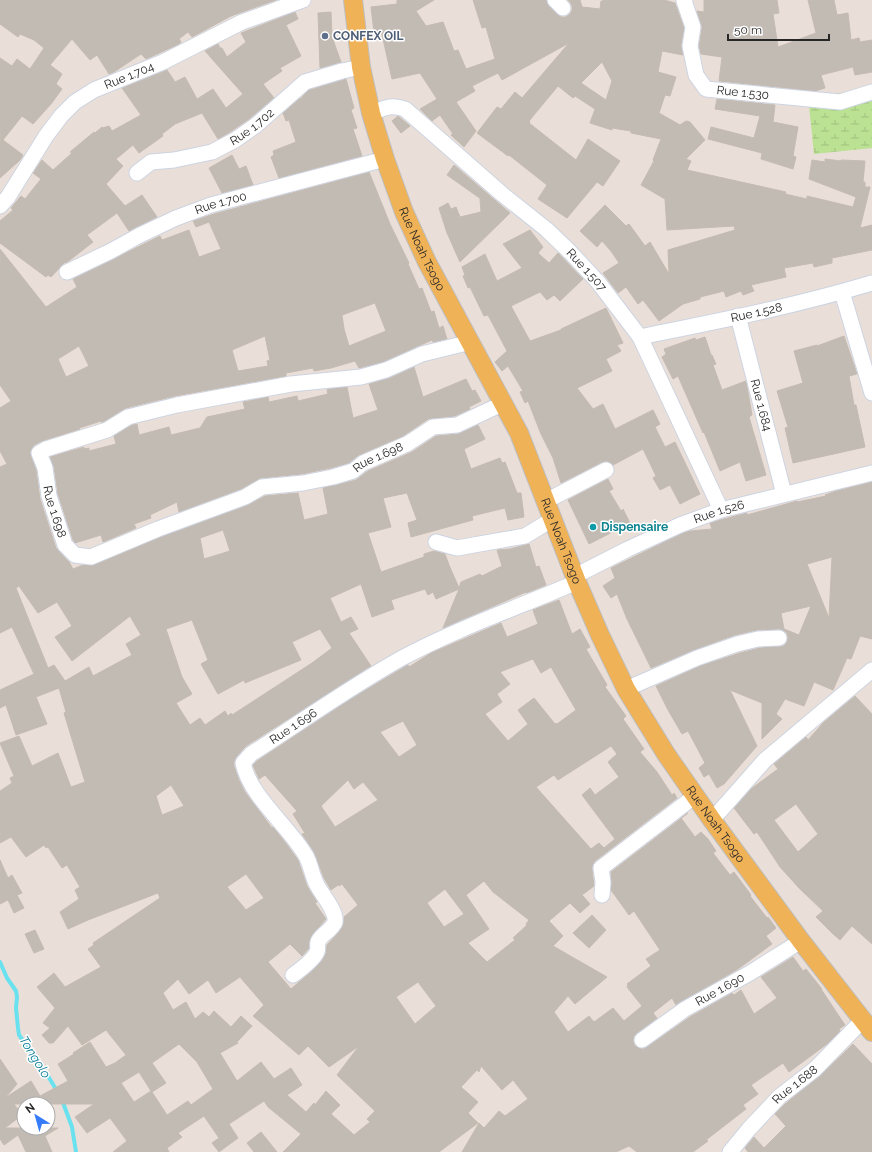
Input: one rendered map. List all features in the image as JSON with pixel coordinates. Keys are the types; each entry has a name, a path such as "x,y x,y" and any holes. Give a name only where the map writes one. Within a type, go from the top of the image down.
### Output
{"main road":[{"name":"Rue Noah Tsogo","path":"353,0 361,67 371,113 385,159 404,212 427,262 519,434 576,579 600,635 626,689 666,754 712,820 801,941 868,1026"}],"street":[{"name":"Rue 1.704","path":"0,206 46,136 61,116 75,102 94,90 163,62 242,22 303,0"},
{"name":"Rue 1.530","path":"685,0 684,1 693,27 690,46 696,75 706,89 840,102 872,92"},
{"name":"Rue 1.702","path":"136,173 151,162 174,160 212,152 235,140 255,126 305,82 361,67"},
{"name":"Rue 1.507","path":"371,113 389,106 397,106 405,109 502,194 546,229 598,282 640,337 721,510"},
{"name":"Rue 1.700","path":"67,272 176,218 211,205 385,159"},
{"name":"Rue 1.528","path":"640,337 842,292 872,283"},
{"path":"842,292 872,393"},
{"name":"Rue 1.684","path":"738,316 784,494"},
{"name":"Rue 1.698","path":"471,342 422,354 386,370 361,377 291,384 177,405 128,417 107,430 46,449 39,453 45,468 49,496 65,545 75,555 91,557 158,529 246,497 262,487 303,483 353,471 363,463 407,444 434,427 457,425 504,404"},
{"path":"546,501 606,470"},
{"name":"Rue 1.526","path":"576,579 634,546 680,525 721,510 872,473"},
{"path":"436,542 457,548 525,536 553,519"},
{"name":"Rue 1.696","path":"293,975 301,970 317,952 318,941 332,928 335,915 316,884 307,857 288,829 254,788 245,772 243,764 251,754 403,658 454,633 576,579"},
{"path":"626,689 697,658 758,639 779,638"},
{"path":"712,820 765,760 872,670"},
{"path":"602,895 603,882 601,868 695,796"},
{"name":"Rue 1.690","path":"642,1040 685,1009 750,973 801,941"},
{"name":"Rue 1.688","path":"730,1152 779,1097 868,1026"}],"green space":[{"path":"872,90 872,148 814,154 808,96"}],"building":[{"path":"0,0 276,0 231,16 192,37 188,32 179,39 181,42 179,44 146,59 141,54 109,74 97,55 90,60 72,39 50,65 62,74 56,84 62,89 33,124 22,116 3,140 23,155 20,160 0,178 0,58 12,66 17,59 30,69 44,48 34,40 20,34 18,37 0,24"},
{"path":"397,0 434,0 416,11 426,26 443,22 454,51 458,50 466,69 495,59 486,27 482,28 473,0 546,0 549,6 561,17 566,17 572,11 572,5 568,0 580,0 582,7 600,9 601,1 603,0 664,0 675,3 684,28 681,45 683,55 662,51 658,72 676,77 670,96 665,95 659,113 680,125 686,121 690,122 705,140 686,159 691,161 687,170 786,192 785,194 807,199 807,196 853,207 856,197 809,179 812,160 825,162 825,159 865,161 863,182 865,182 865,187 870,187 860,228 872,225 872,250 832,258 832,263 814,267 813,263 784,268 786,277 751,285 754,291 743,295 741,291 726,297 724,291 700,297 700,299 683,304 659,321 643,300 638,304 626,287 618,293 603,273 619,263 602,241 597,247 580,231 605,205 626,226 629,224 645,246 650,242 669,274 668,250 735,230 734,226 667,230 665,199 641,185 654,161 653,160 661,139 631,133 631,131 612,128 612,130 590,123 595,109 575,96 573,98 558,86 529,121 529,123 576,160 588,139 620,161 603,186 597,182 567,218 538,199 547,185 509,155 508,156 477,133 497,107 501,109 515,92 522,98 569,43 502,80 498,73 472,86 475,91 456,102 476,131 464,147 451,135 453,134 440,115 432,121 420,109 437,99 420,73 392,79 381,30 374,32 371,7 397,4","holes":["602,62 612,81 606,100 581,83"]},
{"path":"704,0 777,0 779,13 773,14 778,47 816,33 808,0 834,0 837,15 848,13 851,40 859,38 860,42 872,40 872,72 855,75 853,67 821,75 825,88 815,91 719,81 722,57 701,54 699,46 702,28 697,11 704,12"},
{"path":"295,12 298,19 286,25 301,56 280,68 282,71 263,84 274,98 249,119 218,139 202,113 175,124 162,134 163,136 139,153 133,145 116,159 123,166 106,184 125,206 142,195 157,217 129,231 117,213 87,235 93,242 70,260 65,262 51,277 48,275 46,277 0,243 0,221 13,210 11,208 21,196 25,199 41,179 33,173 42,160 53,170 72,153 70,152 102,127 109,126 112,131 141,115 122,88 167,70 175,82 185,77 197,99 213,89 226,108 243,94 205,51 218,44 227,57 246,42 241,33"},
{"path":"331,12 332,37 341,62 320,68 318,13"},
{"path":"346,79 354,108 351,110 357,128 353,129 362,156 279,178 271,157 274,155 273,151 296,142 289,120 286,121 283,113 302,98 309,90"},
{"path":"717,99 775,105 773,122 798,127 793,156 796,157 793,169 761,159 762,153 708,139 711,127 754,138 760,116 715,109"},
{"path":"398,116 410,126 401,133 392,121"},
{"path":"232,155 239,169 246,166 253,185 222,193 209,168"},
{"path":"454,165 510,213 460,262 447,233 439,208 448,203 451,209 456,207 460,217 481,212 481,199 447,175"},
{"path":"369,172 419,289 422,288 431,312 434,311 439,328 443,326 447,339 433,342 432,340 383,362 359,368 355,361 314,371 313,368 286,373 286,376 175,396 126,408 103,422 101,421 79,428 80,429 34,445 30,452 36,470 40,499 56,548 69,562 73,569 83,565 94,565 161,537 248,505 265,496 298,493 304,520 328,514 323,488 356,480 368,471 412,452 436,436 458,434 478,425 485,439 464,449 471,469 500,458 502,463 505,462 517,493 521,493 524,517 508,520 505,508 472,516 473,520 411,537 408,523 417,520 407,493 383,498 391,527 368,533 381,572 424,557 424,554 434,551 445,554 459,588 461,582 480,574 482,576 502,566 497,550 510,549 529,544 536,567 539,566 546,585 526,592 443,628 459,589 436,599 433,592 428,595 425,589 391,600 394,609 372,617 361,584 330,598 341,622 351,617 358,629 349,633 371,666 246,746 236,757 234,762 239,780 245,792 298,860 307,886 317,902 315,903 326,919 312,935 309,941 309,948 302,956 290,944 268,962 291,989 322,961 326,953 327,945 343,926 344,917 358,905 342,884 331,890 324,878 314,852 302,834 305,833 293,814 297,811 265,775 259,779 253,765 349,700 406,666 408,665 409,667 431,653 501,623 507,637 538,624 533,610 559,600 572,634 580,629 590,647 586,649 607,685 605,687 626,716 623,719 644,749 640,752 657,772 672,795 674,793 677,798 595,861 592,869 594,886 582,895 590,904 580,913 570,903 549,921 563,936 553,946 607,977 575,1004 568,996 554,1012 568,1032 589,1016 594,1022 613,1008 624,1021 642,1006 627,987 627,984 651,966 646,959 660,950 634,911 629,915 611,890 611,872 681,818 695,837 701,832 708,839 716,851 713,853 730,875 734,872 751,895 750,896 776,928 766,936 772,944 738,969 676,1005 672,998 653,1013 657,1018 634,1036 633,1041 635,1046 643,1049 647,1047 690,1017 732,993 734,995 741,990 754,1014 777,998 761,977 793,957 803,971 806,969 822,989 845,1025 839,1029 840,1031 827,1044 789,1072 783,1063 751,1085 758,1094 743,1105 746,1109 693,1152 637,1152 629,1146 616,1152 462,1152 479,1123 484,1128 499,1111 505,1116 528,1099 513,1080 502,1090 481,1066 479,1072 477,1070 461,1087 478,1102 468,1113 478,1123 439,1152 283,1152 301,1134 268,1107 264,1101 229,1124 238,1138 219,1152 212,1143 219,1138 204,1116 178,1133 182,1137 167,1148 169,1152 113,1152 127,1141 110,1118 87,1133 75,1117 94,1104 56,1104 56,1096 40,1096 68,1081 58,1064 90,1042 106,1067 115,1063 126,1055 106,1030 82,1045 68,1026 53,1043 49,1043 42,1035 50,1028 43,1023 55,1008 37,987 54,973 65,987 101,967 88,949 94,945 93,943 160,898 158,893 68,929 60,912 79,899 75,890 80,887 67,865 62,868 48,847 46,848 44,845 26,857 11,837 0,843 0,791 12,783 10,778 14,776 0,743 19,736 32,766 58,753 71,787 85,782 64,713 66,712 59,688 36,697 47,724 16,735 6,705 0,708 0,690 34,674 12,627 0,633 0,467 7,464 0,451 0,408 11,401 0,385 0,249 46,307 77,287 73,279 160,236 162,240 189,230 199,257 221,249 209,222 196,227 193,221","holes":["375,303 386,331 349,346 342,315","265,336 270,360 267,361 268,366 238,371 232,350","79,346 89,366 66,377 58,359","223,530 230,551 204,559 200,538","19,586 38,613 57,602 72,626 55,637 72,661 130,616 141,635 126,644 132,655 93,676 89,667 65,681 54,665 48,668 16,588","192,620 208,660 201,664 218,694 244,680 245,683 301,660 292,642 320,629 332,648 312,663 232,715 231,713 228,716 225,711 205,725 200,718 190,725 176,703 192,694 182,677 166,629","533,659 541,673 551,667 576,710 555,724 534,698 518,710 528,724 508,741 485,714 502,702 497,694 510,684 500,672","403,721 417,745 399,757 380,732","611,746 617,754 608,762 619,777 595,795 590,788 582,795 615,839 604,848 599,843 591,849 536,787 554,775 558,780","348,780 354,789 363,782 378,800 335,827 321,806","171,785 184,806 162,815 156,796","246,874 264,898 246,910 227,887","484,881 493,892 529,920 526,924 527,925 513,938 515,940 487,962 468,943 489,929 466,895","445,889 464,914 444,927 427,903","240,977 264,1005 253,1016 299,1055 308,1046 329,1067 359,1046 337,1075 375,1111 367,1119 370,1122 354,1135 331,1114 340,1105 326,1091 315,1105 314,1103 306,1112 287,1095 302,1085 291,1068 274,1079 261,1062 237,1081 220,1053 238,1043 237,1042 252,1026 241,1016 231,1027 214,1011 209,1017 203,1012 195,1019 186,1002 173,1010 163,993 178,979 189,994 208,980 216,993","418,982 436,1006 415,1024 396,997","179,1044 197,1062 213,1089 191,1105 188,1101 167,1115 152,1092 166,1083 152,1063","139,1072 151,1091 134,1102 121,1083"]},
{"path":"530,230 543,247 538,253 549,263 558,253 583,279 560,301 554,295 547,300 540,292 511,306 530,341 561,330 606,308 623,343 617,345 621,351 606,359 612,371 577,388 593,409 603,404 615,429 653,410 660,424 655,427 665,447 675,442 700,494 680,504 670,485 660,490 653,478 656,476 643,449 613,465 607,461 602,462 561,483 553,458 541,434 528,401 525,403 520,392 523,391 508,366 502,371 495,362 507,351 488,315 484,316 463,276 465,275 462,267 485,254 497,281 522,268 503,244"},
{"path":"844,336 857,374 849,376 854,405 856,405 865,447 793,463 785,428 788,427 777,391 803,383 794,351 817,346"},
{"path":"705,337 711,355 716,364 713,365 722,390 746,381 752,415 749,417 766,475 746,481 740,462 720,471 678,376 673,379 662,357 666,354 664,349 695,338 696,340"},
{"path":"414,367 423,397 466,379 472,391 475,390 481,401 469,407 470,409 455,416 428,419 403,436 359,455 349,463 302,474 261,478 241,489 179,512 177,502 150,515 151,518 134,524 136,528 103,542 101,535 75,543 73,540 58,494 54,467 50,457 84,447 84,449 89,448 89,451 116,444 114,436 132,425 137,424 139,435 169,427 171,435 200,428 207,417 245,409 243,402 268,397 269,402 297,396 298,401 328,394 328,389 347,387 353,418 378,410 369,384 390,378"},
{"path":"608,479 613,489 609,491 621,511 623,509 630,523 589,544 568,500"},
{"path":"872,482 872,639 860,636 851,659 847,658 833,690 814,682 804,706 785,699 776,714 782,719 762,739 762,703 730,690 757,746 724,784 717,788 709,774 704,777 699,768 705,763 688,731 682,734 656,686 700,666 740,653 759,648 784,646 788,638 787,633 779,629 757,630 735,635 651,668 627,619 617,594 611,598 603,586 615,578 611,568 683,533 712,529 710,523 747,513 747,515 797,501 826,496 825,495","holes":["832,557 829,618 807,564","811,606 799,635 784,629 781,613"]},
{"path":"855,696 872,714 872,944 852,926 840,940 832,933 816,917 823,911 780,867 757,832 754,834 734,808 751,789 778,769 774,764 806,737 808,740 823,723","holes":["796,804 818,834 798,852 774,820"]},
{"path":"0,860 8,878 12,875 22,893 17,895 24,908 14,913 8,900 0,904"},
{"path":"592,915 606,930 589,948 573,933"},
{"path":"35,930 44,949 34,953 25,934"},
{"path":"853,1044 872,1064 872,1152 748,1152 745,1148 754,1137 764,1148 786,1126 775,1114 821,1075"},
{"path":"0,1059 17,1084 5,1098 31,1081 40,1096 16,1096 16,1104 14,1104 16,1107 16,1120 5,1128 16,1128 17,1136 4,1145 0,1139"},
{"path":"261,1132 277,1152 254,1152 247,1143"},
{"path":"18,1136 45,1136 52,1152 26,1152"}],"waterway":[{"name":"Tongolo","path":"0,962 7,978 16,991 19,1035 45,1071 57,1091"},
{"name":"Tongolo","path":"62,1100 72,1127 76,1152"}],"place":[{"name":"CONFEX OIL","path":"325,36"},
{"name":"Dispensaire","path":"593,527"}]}
